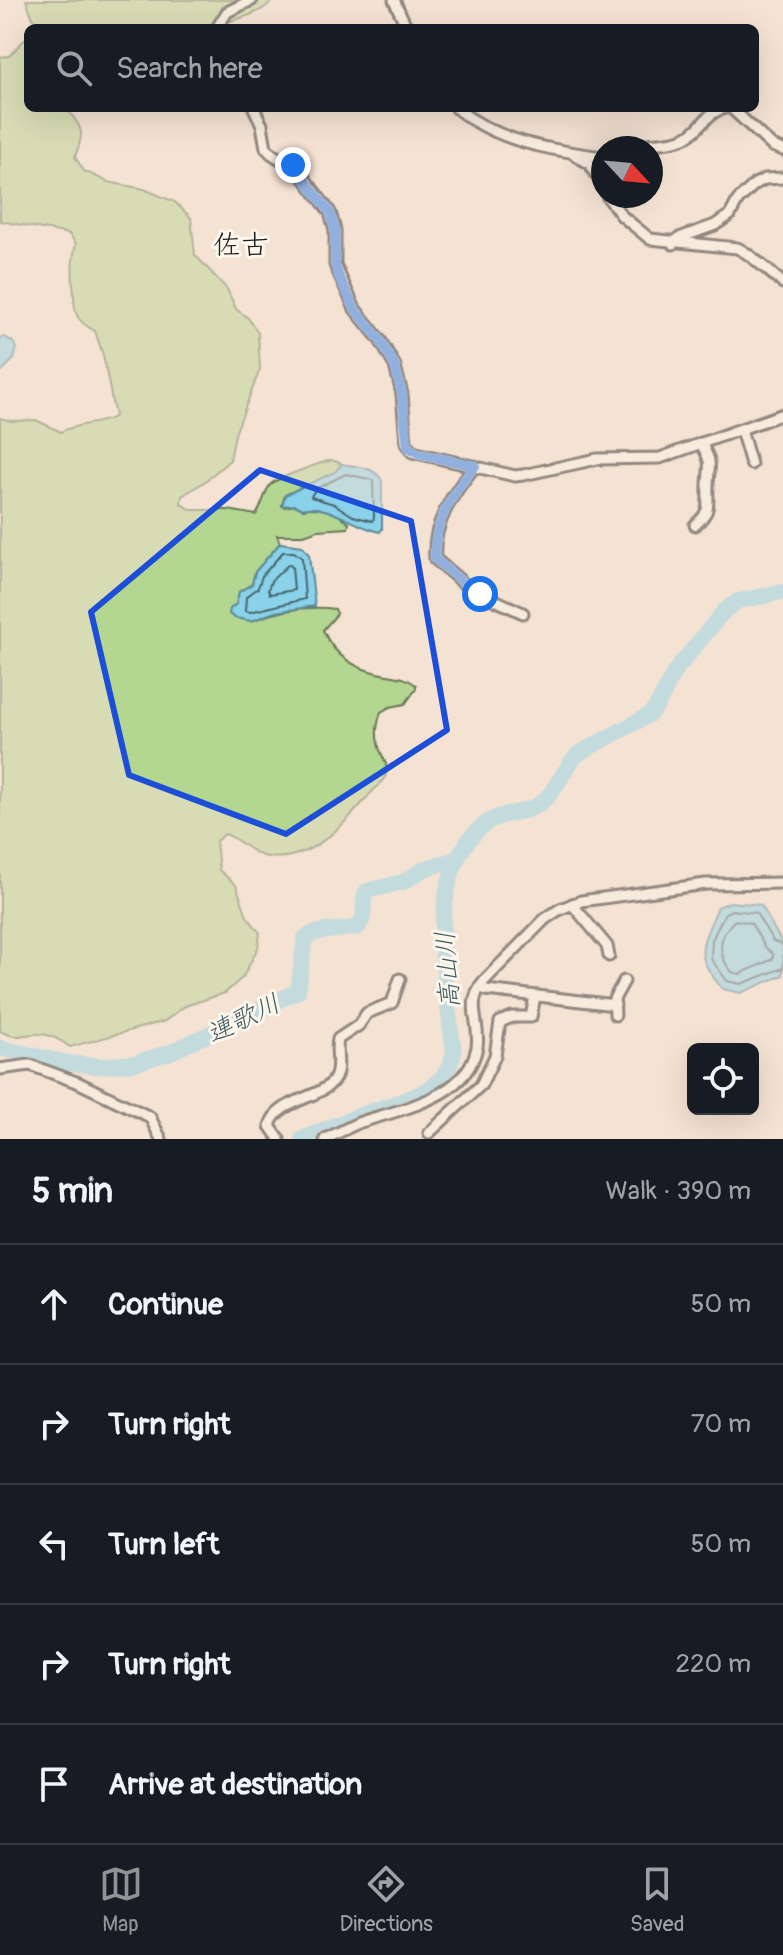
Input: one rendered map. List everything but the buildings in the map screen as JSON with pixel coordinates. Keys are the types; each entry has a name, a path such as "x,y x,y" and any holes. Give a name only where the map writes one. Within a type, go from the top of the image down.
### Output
{"street":[{"path":"220,24 227,12 252,0"},
{"path":"394,0 405,24"},
{"path":"256,112 266,148 299,171 330,212 335,230 335,265 339,277 355,309 380,340 395,366 402,394 408,447 420,454 523,475 566,463 597,459 660,458 783,414"},
{"path":"462,112 488,130 551,151 591,156"},
{"path":"663,141 683,139 714,112"},
{"path":"733,112 772,146 783,150"},
{"path":"571,153 591,166"},
{"path":"673,244 679,238 715,225 730,215 738,200 755,184 765,179 783,178"},
{"path":"616,208 650,239 744,251 783,283"},
{"path":"741,430 751,464"},
{"path":"695,525 706,515 710,498 708,483 712,467 701,443"},
{"path":"475,466 440,519 436,529 435,559 469,588 523,613"},
{"path":"325,1139 357,1124 409,1109 432,1098 464,1073 473,1059 477,1044 473,1006 475,993 545,919 560,909 572,904 706,884 783,883"},
{"path":"572,904 607,946 609,956"},
{"path":"279,1139 270,1126 272,1119 332,1082 337,1071 338,1039 356,1027 367,1013 392,1003 400,979"},
{"path":"480,986 486,990 615,1010 614,999 624,981"},
{"path":"429,1133 481,1085 495,1056 500,1022 512,1017 531,1017 535,996"},
{"path":"0,1069 30,1065 79,1083 150,1117 161,1139"}],"highlighted area":[{"path":"260,470 411,521 447,730 286,834 129,775 91,612"}],"green space":[{"path":"26,0 273,0 254,13 219,24 33,24"},
{"path":"24,40 24,112 70,112 81,131 75,157 84,171 108,182 144,189 175,202 191,218 195,255 227,289 236,309 248,318 258,333 260,369 235,434 230,460 182,496 181,504 192,510 228,510 256,515 274,482 332,460 342,464 335,472 285,495 282,505 334,513 349,523 348,528 318,530 304,535 277,535 280,543 255,572 252,584 239,592 251,621 292,610 335,609 337,614 323,630 341,655 366,670 409,680 416,685 405,704 381,712 377,737 387,771 385,778 338,829 312,848 283,857 262,856 225,834 216,841 219,870 236,885 247,916 260,933 258,948 243,977 225,993 185,1006 165,1021 70,1047 48,1035 17,1036 0,1031 0,418 36,420 61,432 115,416 95,331 81,321 75,311 72,268 76,244 69,234 0,221 0,57 9,56"}],"water":[{"path":"4,337 17,348 14,359 0,373 0,338"},
{"path":"342,464 375,472 382,481 380,532 321,509 282,506 285,495 335,472"},
{"path":"280,543 302,546 309,555 315,606 275,612 251,621 235,618 229,614 239,592 252,584 255,572"},
{"path":"730,902 761,905 783,945 783,975 741,993 723,989 707,967 702,950 718,907"}],"waterway":[{"name":"高山川","path":"302,1139 420,1093 442,1077 449,1066 454,1052 446,995 443,930 453,870 465,845 492,820 541,803 578,754 649,715 675,671 724,611 738,601 783,592"},
{"name":"連歌川","path":"0,1048 68,1063 101,1066 135,1063 171,1052 298,991 305,938 322,932 358,927 363,918 367,891 403,882 424,869 456,859"}],"district":[{"name":"佐古","path":"241,244"}],"route":[{"path":"293,165 330,212 334,221 335,265 339,277 355,309 371,327 395,366 402,394 408,447 412,452 475,466 440,519 436,529 435,559 480,594"}]}
